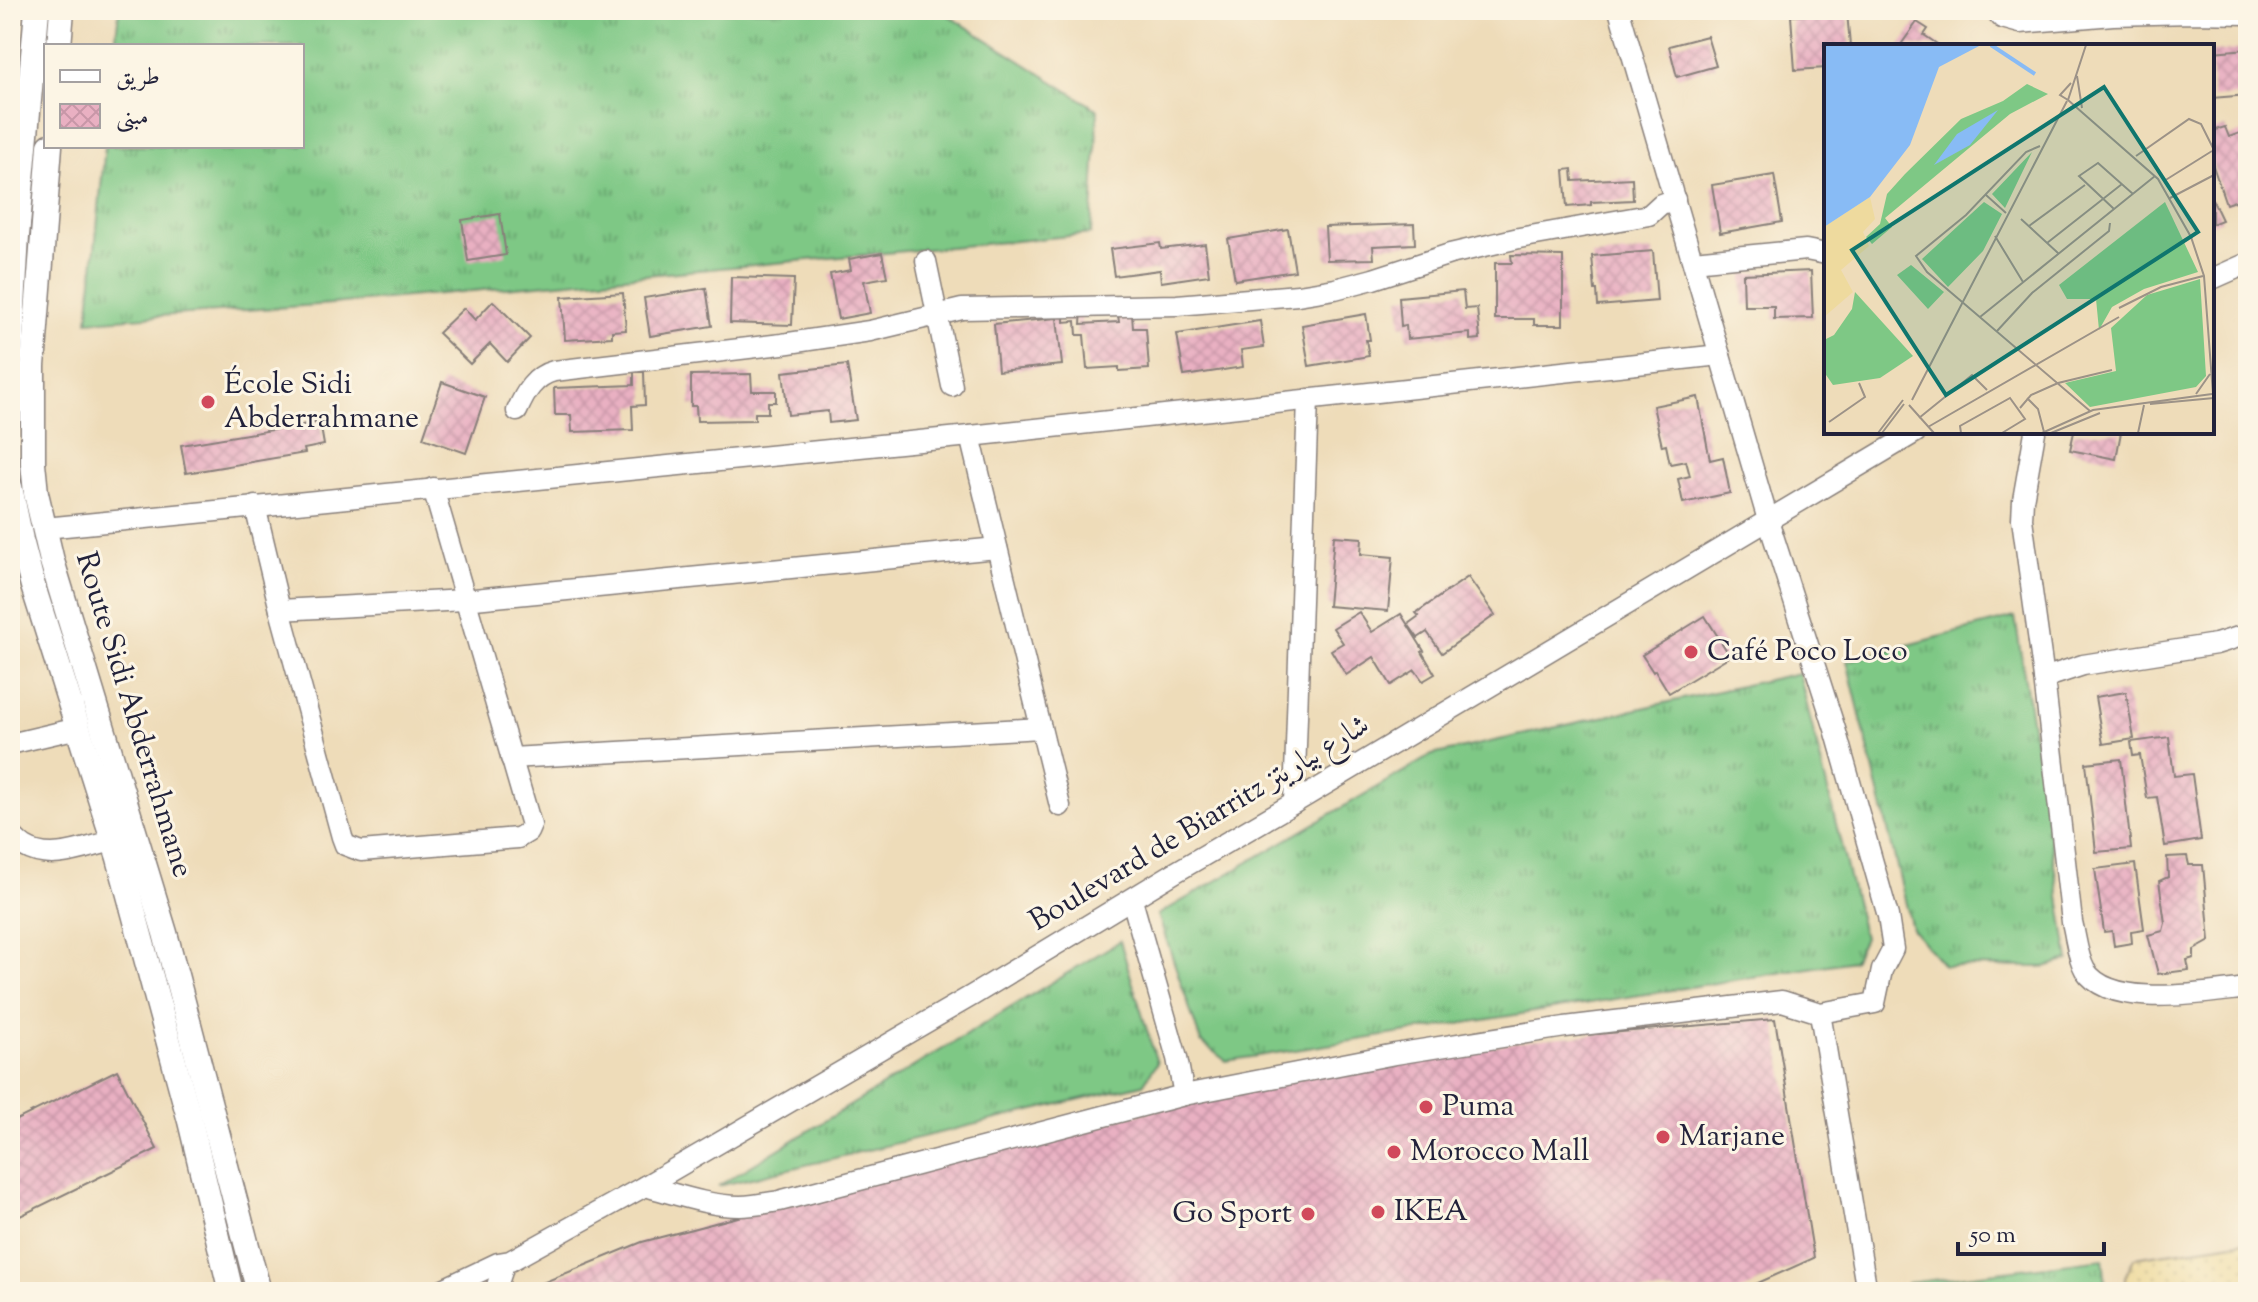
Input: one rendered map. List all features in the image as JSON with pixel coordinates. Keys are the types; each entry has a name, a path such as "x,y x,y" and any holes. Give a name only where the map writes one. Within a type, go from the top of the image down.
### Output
{"main road":[{"name":"Route Sidi Abderrahmane","path":"37,10 19,90 19,327 36,493 52,561 165,933 259,1292"},
{"path":"59,44 62,10"},
{"name":"Route Sidi Abderrahmane","path":"10,358 19,327 50,148"},
{"name":"Route Sidi Abderrahmane","path":"10,487 33,586 113,841 160,1007 231,1292"},
{"path":"217,1292 223,1257"}],"street":[{"path":"645,1186 713,1204 759,1205 1184,1095 1395,1054 1579,1026 1782,1001 1820,1013 1875,1003 1882,970 1893,949 1872,856 1831,714 1768,520 1619,10"},
{"path":"1995,10 2002,18 2020,23 2113,15 2248,14"},
{"path":"517,411 532,384 554,371 870,331 981,307 1177,305 1298,295 1360,283 1450,254 1519,238 1649,215 1661,204 1675,199"},
{"path":"1649,215 1664,222 1682,222"},
{"path":"1693,261 1806,250 1824,254"},
{"path":"926,261 952,386"},
{"path":"2214,278 2248,263"},
{"path":"45,528 970,436 1720,355"},
{"path":"1294,803 1308,399"},
{"name":"Boulevard de Biarritz شارع بياريتز","path":"470,1292 506,1266 1132,900 1913,434"},
{"path":"2035,434 2022,519 2072,922 2080,958 2086,972 2095,980 2109,988 2139,996 2248,988"},
{"path":"970,436 1060,806"},
{"path":"255,506 280,610 345,845 361,851 524,836 531,825 433,488"},
{"path":"280,610 464,600 997,548"},
{"path":"2044,678 2083,665 2216,644 2248,634"},
{"path":"10,744 78,728"},
{"path":"511,758 1041,728"},
{"path":"10,834 25,847 56,855 113,841"},
{"path":"1132,900 1177,1058 1184,1095"},
{"path":"1820,1013 1867,1292"},
{"name":"Boulevard de Biarritz شارع بياريتز","path":"437,1292 498,1263 506,1266"},
{"path":"495,1292 506,1266"}],"green space":[{"path":"119,10 940,10 1098,110 1091,234 331,304 88,321 105,148 304,148 304,44 115,44"},
{"path":"2015,617 2069,960 2045,967 1944,966 1912,929 1847,661"},
{"path":"1799,673 1864,938 1853,961 1226,1061 1201,1042 1158,915 1432,755"},
{"path":"1120,941 1157,1063 1143,1084 718,1186"},
{"path":"2103,1259 2107,1292 1908,1292 1907,1283"}],"sand":[{"path":"2248,1241 2248,1292 2125,1292 2125,1277 2134,1258"}],"building":[{"path":"1847,12 1850,44 1824,44 1824,68 1795,70 1791,16"},
{"path":"1917,22 1928,29 1924,35 1937,44 1901,44"},
{"path":"1707,36 1716,66 1677,77 1669,46"},
{"path":"2248,49 2248,95 2214,98 2214,52"},
{"path":"2225,127 2229,137 2248,130 2248,211 2243,198 2226,204 2214,169 2214,130"},
{"path":"1572,169 1573,181 1632,178 1633,200 1591,202 1591,205 1567,207 1564,170"},
{"path":"1774,175 1782,222 1720,233 1712,185"},
{"path":"2214,203 2222,220 2214,223"},
{"path":"500,214 506,255 468,261 462,220"},
{"path":"1414,224 1415,244 1373,246 1374,259 1327,260 1325,227"},
{"path":"1288,229 1295,271 1235,280 1228,239"},
{"path":"1160,243 1161,249 1205,244 1209,275 1161,282 1160,270 1114,276 1110,249"},
{"path":"1653,251 1657,301 1598,306 1592,256"},
{"path":"882,253 887,277 864,281 870,313 838,319 830,274 851,270 849,259"},
{"path":"1511,255 1563,256 1563,325 1534,325 1534,319 1495,319 1495,263 1512,263"},
{"path":"1811,271 1813,318 1774,319 1774,306 1744,306 1743,274"},
{"path":"731,277 794,279 792,325 730,323"},
{"path":"706,288 712,326 650,336 644,298"},
{"path":"1463,291 1465,309 1477,308 1480,339 1470,340 1470,333 1407,339 1406,325 1401,326 1399,297"},
{"path":"623,293 626,330 612,331 612,337 565,340 562,297"},
{"path":"493,301 530,338 507,362 490,344 470,364 438,333 464,308 475,320"},
{"path":"1082,310 1081,324 1119,322 1118,315 1132,314 1133,328 1146,328 1149,369 1087,369 1084,335 1077,335 1076,321 1064,322 1064,313"},
{"path":"1366,314 1369,356 1309,366 1302,325"},
{"path":"1057,318 1062,365 998,371 994,324"},
{"path":"1260,321 1264,347 1241,350 1243,367 1184,376 1177,334"},
{"path":"847,365 856,420 829,423 828,411 788,415 783,372"},
{"path":"634,372 644,372 645,405 632,406 633,430 572,432 571,415 555,415 554,388 634,385"},
{"path":"751,374 752,391 776,391 776,402 768,402 768,413 755,413 755,420 697,421 696,406 691,406 691,375"},
{"path":"442,382 485,397 466,453 423,438"},
{"path":"1698,397 1710,460 1723,457 1730,493 1683,503 1678,479 1690,476 1686,461 1670,464 1666,445 1662,446 1653,406"},
{"path":"320,422 324,445 304,449 305,453 186,473 181,445"},
{"path":"2074,434 2121,434 2116,459 2070,450"},
{"path":"1334,536 1362,538 1361,554 1393,557 1388,611 1328,606"},
{"path":"1468,577 1495,615 1442,653 1427,632 1418,638 1408,624 1419,616 1416,613"},
{"path":"1359,612 1372,632 1401,614 1435,674 1423,681 1415,670 1391,685 1374,657 1346,675 1331,650 1343,643 1333,628"},
{"path":"1705,616 1730,656 1669,693 1642,655"},
{"path":"2126,692 2134,739 2103,744 2095,697"},
{"path":"2169,737 2174,776 2192,774 2201,840 2165,846 2157,797 2147,798 2140,755 2133,756 2131,742"},
{"path":"2121,759 2131,849 2096,852 2086,763"},
{"path":"2248,855 2248,895 2246,895 2242,856"},
{"path":"2187,856 2189,865 2203,865 2210,941 2194,950 2194,958 2187,960 2189,970 2158,974 2148,935 2163,931 2165,923 2159,881 2168,877 2167,857"},
{"path":"2135,864 2144,929 2131,931 2132,943 2114,946 2112,931 2104,932 2095,869"},
{"name":"Morocco Mall","path":"1775,1019 1814,1258 1738,1292 526,1292 642,1242 1103,1122 1356,1065 1550,1038"},
{"path":"117,1070 157,1149 10,1221 10,1123"}],"place":[{"name":"École Sidi Abderrahmane","path":"208,402"},
{"name":"Café Poco Loco","path":"1691,652"},
{"name":"Puma","path":"1426,1107"},
{"name":"Marjane","path":"1663,1137"},
{"name":"Morocco Mall","path":"1394,1152"},
{"name":"IKEA","path":"1378,1212"},
{"name":"Go Sport","path":"1308,1214"}]}
